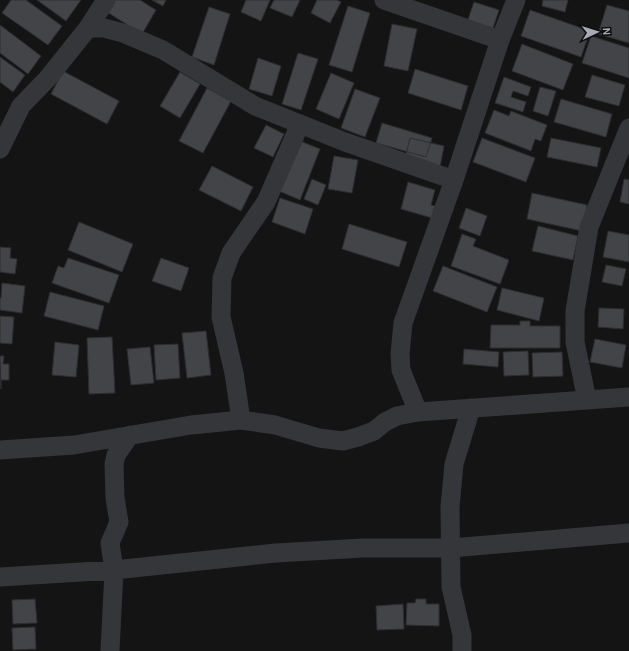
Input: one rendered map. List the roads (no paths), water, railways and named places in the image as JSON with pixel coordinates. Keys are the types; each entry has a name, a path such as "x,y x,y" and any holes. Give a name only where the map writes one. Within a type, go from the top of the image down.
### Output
{"street":[{"path":"0,149 20,106 48,78 88,28 106,0"},
{"path":"384,0 500,40"},
{"path":"418,412 401,370 400,354 403,323 454,180 500,40 516,0"},
{"path":"88,28 104,28 123,33 163,50 255,106 345,142 454,180"},
{"path":"241,420 234,373 221,317 222,278 230,253 266,202 300,124"},
{"path":"587,400 575,342 576,311 589,227 629,128"},
{"path":"0,450 74,445 191,425 241,420 275,426 319,438 342,441 374,431 396,416 418,412 629,396"},
{"path":"462,651 462,635 451,587 450,507 454,464 471,408"},
{"path":"110,651 114,570 110,543 119,522 115,498 114,464 116,455 130,435"},
{"path":"0,577 114,570 316,551 363,548 451,548 629,533"}]}
